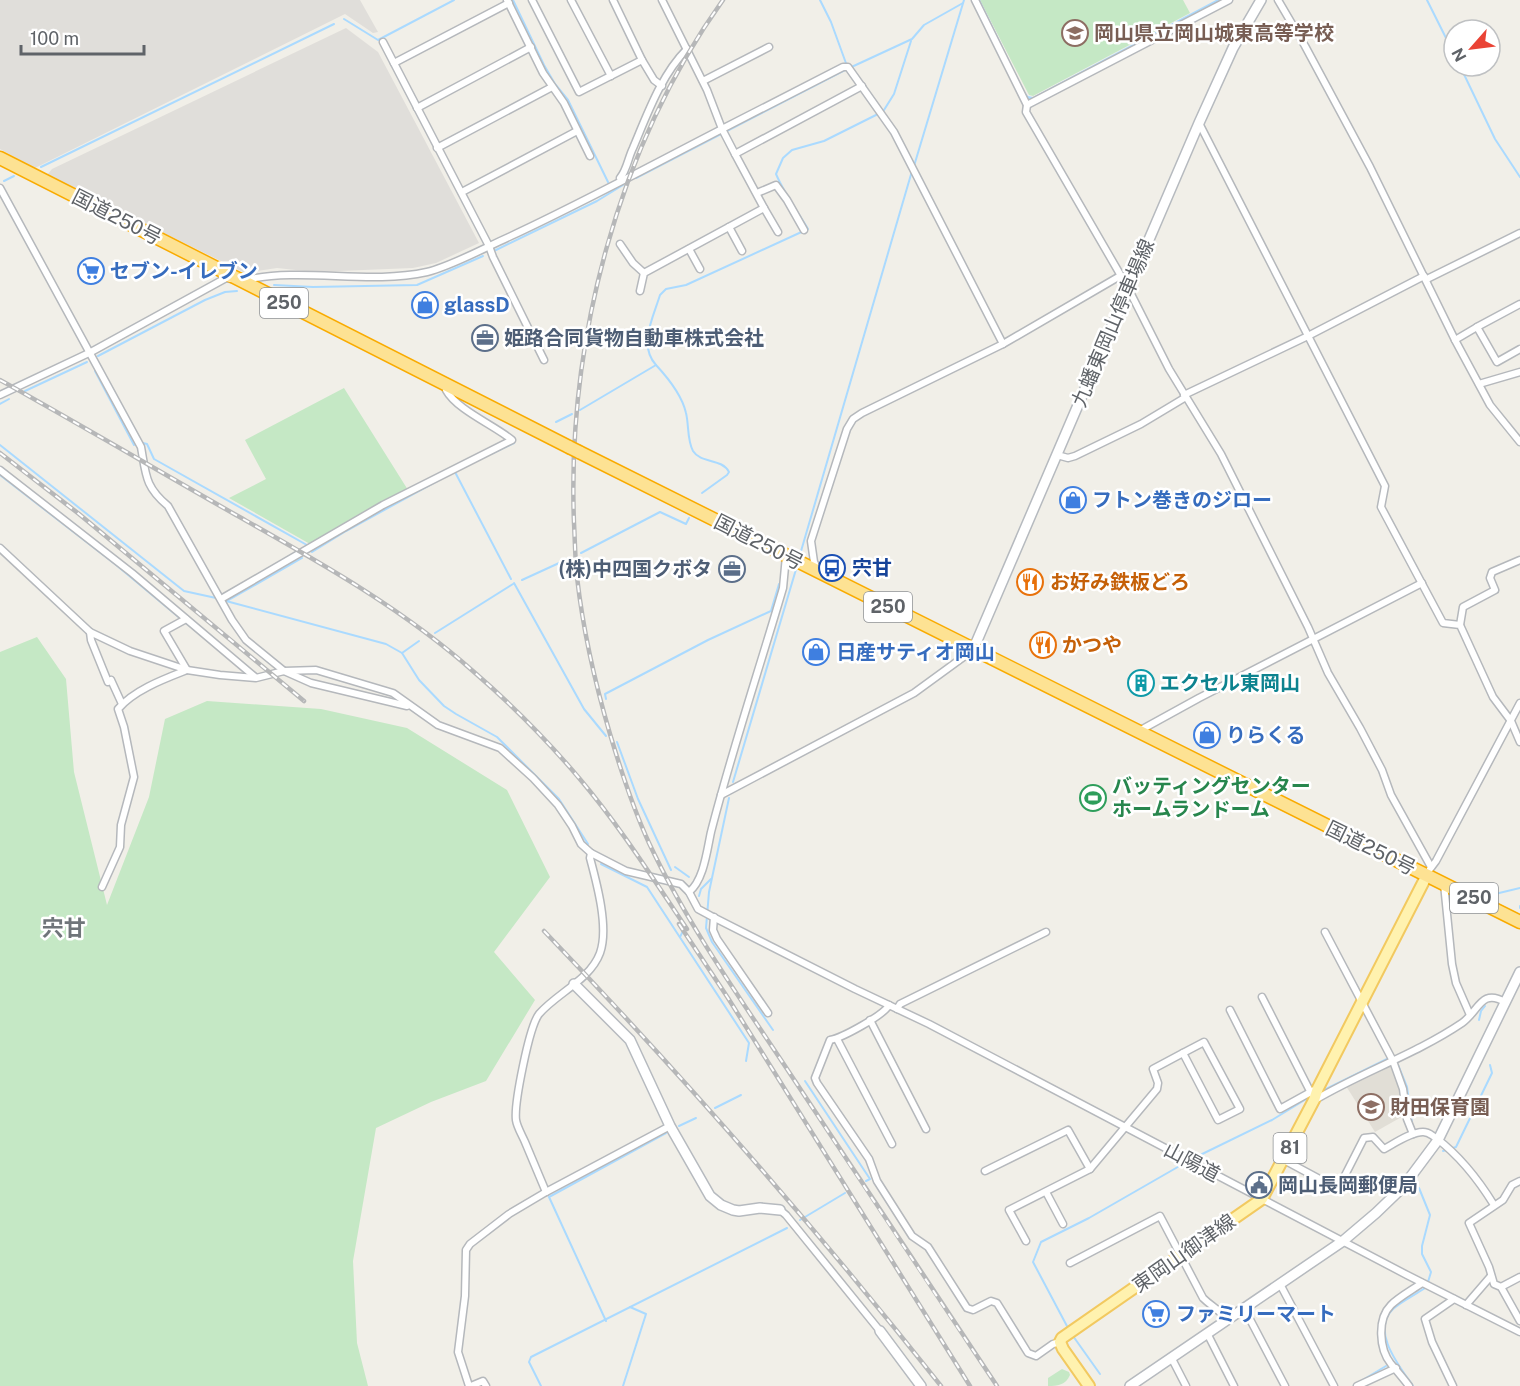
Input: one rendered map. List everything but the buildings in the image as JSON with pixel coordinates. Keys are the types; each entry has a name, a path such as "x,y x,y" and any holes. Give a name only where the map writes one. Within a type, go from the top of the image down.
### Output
{"highway":[{"name":"国道250号","path":"0,158 973,650 1138,732 1429,871 1444,884 1520,922"}],"main road":[{"name":"東岡山御津線","path":"1060,1341 1065,1334 1262,1199 1284,1160 1314,1094 1429,871"},
{"path":"1060,1341 1063,1349 1089,1386"}],"street":[{"path":"532,0 579,92 642,60"},
{"path":"571,0 611,76"},
{"path":"613,0 642,60 654,80 662,86"},
{"path":"662,0 703,81 723,131 778,232"},
{"path":"975,0 1027,105 1026,112 1128,288 1150,335 1221,454 1328,673 1382,770 1391,795 1429,871 1520,703"},
{"path":"1027,105 1229,0"},
{"name":"九蟠東岡山停車場線","path":"973,650 1199,123 1233,48 1261,0"},
{"path":"1278,0 1305,46 1490,405 1520,442"},
{"path":"394,63 508,2 552,87 564,102 590,156"},
{"path":"383,42 462,192 544,360"},
{"path":"703,81 769,47"},
{"path":"417,108 531,48"},
{"path":"618,181 625,172 632,151 662,86 679,57 687,49"},
{"path":"0,395 91,352 226,278 242,280 271,274 347,277 409,274 433,270 561,212 618,181 848,68 894,132 1003,344"},
{"path":"735,154 862,86"},
{"path":"437,148 552,87"},
{"path":"1199,123 1385,486 1381,507 1443,623 1460,625"},
{"path":"462,192 577,131"},
{"path":"757,193 776,185 804,230"},
{"path":"0,188 141,447 148,485 156,497 168,506 246,640 284,671 311,683 413,708"},
{"path":"640,291 644,273 764,208"},
{"path":"729,227 742,251"},
{"path":"1057,455 1068,458 1075,456 1141,424 1185,396 1520,233"},
{"path":"620,244 644,273"},
{"path":"689,249 700,269"},
{"path":"267,295 264,287 267,277 271,274"},
{"path":"819,572 814,562 811,541 847,429 853,419 1003,344 1120,276"},
{"path":"1455,340 1520,304"},
{"path":"1477,327 1497,362 1520,349"},
{"path":"1479,384 1520,372"},
{"path":"221,599 383,505 512,440 483,422 450,396 446,390 448,385"},
{"path":"0,470 123,566 184,620 256,678"},
{"path":"0,548 90,632 130,651 187,670 220,675 256,678 284,671 316,670 393,693 438,725 500,748 558,805 581,844 591,853 626,871 681,884 689,892 701,873 721,795 783,588 788,557"},
{"path":"1520,560 1492,572 1491,578 1495,591 1463,607 1460,625 1493,697 1511,721 1520,742"},
{"path":"1138,732 1422,583"},
{"path":"184,620 164,632 187,670"},
{"path":"90,632 108,682 111,681 122,704"},
{"path":"721,795 914,693 973,650"},
{"path":"102,886 120,847 121,825 134,777 118,709 155,683 187,670"},
{"path":"546,1192 516,1121 517,1103 523,1064 533,1024 546,1008 574,984 600,954 603,939 600,903 590,858 591,853"},
{"path":"1444,884 1452,964 1456,983 1470,1015"},
{"name":"山陽道","path":"689,892 698,909 929,1024 1422,1283 1520,1332"},
{"path":"712,916 713,930 717,939 768,1013"},
{"path":"897,1009 900,1004 1046,932"},
{"path":"1324,932 1393,1061 1403,1089 1407,1119 1413,1134"},
{"path":"1134,1385 1171,1357 1343,1241 1403,1187 1438,1140 1519,974"},
{"path":"574,984 630,1040 670,1126 704,1188 714,1200 727,1208 739,1211 760,1208 780,1210 786,1215 880,1331 921,1386"},
{"path":"1262,997 1314,1094"},
{"path":"1230,1010 1280,1109 1393,1061 1464,1022 1482,1002 1490,997 1505,1002"},
{"path":"889,1005 887,1009 870,1020 837,1039 831,1040 815,1078 817,1083 869,1159 877,1181 912,1236 928,1247 967,1308 973,1310 990,1301 997,1304 1028,1353 1036,1356 1060,1341"},
{"path":"870,1020 927,1129"},
{"path":"837,1039 892,1144"},
{"path":"1026,1241 1009,1210 1092,1167 1157,1089 1158,1083 1153,1069 1204,1041 1239,1109 1218,1120 1183,1053"},
{"path":"486,1386 483,1381 470,1386 458,1352 465,1296 466,1250 470,1244 509,1214 546,1192 670,1126"},
{"path":"985,1171 1068,1130 1092,1167"},
{"path":"1284,1160 1338,1189 1364,1138 1373,1137 1384,1149 1413,1134 1428,1132 1452,1150 1477,1178 1494,1206"},
{"path":"1520,1180 1512,1185 1503,1200 1469,1223 1489,1267 1494,1284 1501,1287 1520,1322"},
{"path":"1046,1192 1063,1224"},
{"path":"1070,1263 1160,1216 1203,1298 1218,1308 1227,1320"},
{"path":"1466,1305 1491,1276"},
{"path":"1501,1287 1520,1277"},
{"path":"1409,1386 1391,1364 1382,1345 1381,1327 1384,1315 1391,1305 1422,1283"},
{"path":"1280,1284 1334,1386"},
{"path":"1453,1386 1432,1342 1425,1319 1454,1299"},
{"path":"1245,1308 1285,1386"},
{"path":"1207,1333 1234,1386"},
{"path":"1171,1357 1186,1386"},
{"path":"1357,1386 1396,1368"}],"shaded area":[{"path":"0,0 360,0 378,32 373,33 345,14 35,168 0,149"},
{"path":"346,28 378,52 479,243 436,263 413,268 314,272 277,268 245,273 47,175 52,169"},
{"path":"1391,1066 1400,1086 1405,1115 1375,1132 1346,1086"}],"green space":[{"name":"岡山県立岡山城東高等学校","path":"980,0 1183,0 1190,13 1033,96 1029,95"},
{"path":"344,388 408,490 310,544 229,498 266,479 245,440"},
{"path":"37,637 66,679 74,772 107,905 149,797 165,719 207,701 321,709 407,728 507,790 550,877 494,952 535,1000 486,1081 431,1102 376,1128 353,1261 357,1343 368,1386 0,1386 0,652"},
{"path":"1062,1369 1070,1375 1066,1381 1048,1386 1048,1378"}],"water":[{"path":"978,0 1025,92 1028,96 1033,97 1216,0 1221,0 1030,101 1027,99"}],"waterway":[{"path":"344,19 378,40 454,0"},
{"path":"513,0 544,65 568,100 608,182"},
{"path":"820,0 831,22 847,66"},
{"path":"914,166 964,0"},
{"path":"1427,0 1442,30"},
{"path":"636,178 845,70 912,39 924,25 963,3"},
{"path":"41,167 334,24"},
{"path":"884,110 894,94 911,41"},
{"path":"1466,78 1495,139 1520,177"},
{"path":"580,410 656,365 648,349 649,331 660,295 666,289 686,285 808,229 776,174 783,158 792,150 824,141 878,114"},
{"path":"799,558 912,171"},
{"path":"4,181 14,176"},
{"path":"496,250 597,201 623,185"},
{"path":"274,285 313,287 417,285 483,256"},
{"path":"98,356 205,300 225,292 237,291"},
{"path":"25,391 87,362"},
{"path":"656,365 681,400 686,413 693,451 701,458 722,465 729,472 702,493"},
{"path":"95,371 134,445"},
{"path":"0,404 9,399"},
{"path":"556,422 572,414"},
{"path":"143,443 147,444 154,459 314,549"},
{"path":"491,454 514,443"},
{"path":"0,445 184,591 216,598"},
{"path":"456,471 511,579"},
{"path":"0,475 115,564 181,619"},
{"path":"312,552 437,481"},
{"path":"581,553 660,512 686,524 689,518"},
{"path":"227,601 302,558"},
{"path":"522,580 570,558"},
{"path":"733,782 797,566"},
{"path":"514,583 584,709 606,736"},
{"path":"435,633 513,584"},
{"path":"606,699 605,694 708,640 771,611 779,584"},
{"path":"226,601 386,644 402,653 419,680 444,706 497,737 559,799 588,844"},
{"path":"185,622 202,636"},
{"path":"402,653 419,641"},
{"path":"617,742 638,799 671,870"},
{"path":"729,798 709,892 706,928 712,942 773,1030"},
{"path":"601,864 647,887 749,1043 746,1061"},
{"path":"675,867 689,877"},
{"path":"699,896 701,889 711,879"},
{"path":"1495,894 1520,888"},
{"path":"680,937 683,931"},
{"path":"1479,1020 1485,1006"},
{"path":"1322,1091 1389,1058"},
{"path":"1398,1065 1407,1087 1412,1123"},
{"path":"1443,1151 1456,1147 1492,1073 1490,1065"},
{"path":"805,1081 870,1179 866,1181"},
{"path":"715,1108 741,1095"},
{"path":"1194,1158 1272,1120 1308,1098"},
{"path":"679,1126 696,1118"},
{"path":"606,1321 549,1197 666,1133"},
{"path":"1068,1328 1033,1262 1041,1242 1089,1218 1183,1164"},
{"path":"1419,1188 1430,1215 1422,1246 1422,1254 1431,1272 1428,1282"},
{"path":"800,1220 845,1193"},
{"path":"541,1386 529,1362 531,1357 787,1228"},
{"path":"1413,1386 1390,1349 1385,1328 1387,1318 1393,1309 1425,1288"},
{"path":"623,1386 646,1314 630,1307"},
{"path":"1073,1336 1100,1374"},
{"path":"1356,1384 1386,1366"}],"railway":[{"path":"723,0 686,58 654,119 627,183 606,250 590,317 579,386 574,455 576,564 586,637 614,748 628,789 649,843 680,903 733,988 997,1386"},
{"path":"0,380 329,568 389,607 447,649 515,710 579,778 622,833 687,929"},
{"path":"0,453 79,514 304,701"},
{"path":"679,924 728,998 970,1386"},
{"path":"544,931 648,1041 748,1154 941,1386"}],"place":[{"name":"岡山県立岡山城東高等学校","path":"1075,33"},
{"name":"セブン-イレブン","path":"91,271"},
{"name":"glassD","path":"425,305"},
{"name":"姫路合同貨物自動車株式会社","path":"485,338"},
{"name":"フトン巻きのジロー","path":"1073,500"},
{"name":"宍甘","path":"832,568"},
{"name":"(株)中四国クボタ","path":"732,569"},
{"name":"お好み鉄板どろ","path":"1030,582"},
{"name":"かつや","path":"1043,645"},
{"name":"日産サティオ岡山","path":"816,652"},
{"name":"エクセル東岡山","path":"1141,683"},
{"name":"りらくる","path":"1207,735"},
{"name":"バッティングセンター ホームランドーム","path":"1093,798"},
{"name":"財田保育園","path":"1371,1107"},
{"name":"岡山長岡郵便局","path":"1259,1185"},
{"name":"ファミリーマート","path":"1156,1314"}],"district":[{"name":"宍甘","path":"64,928"}]}
